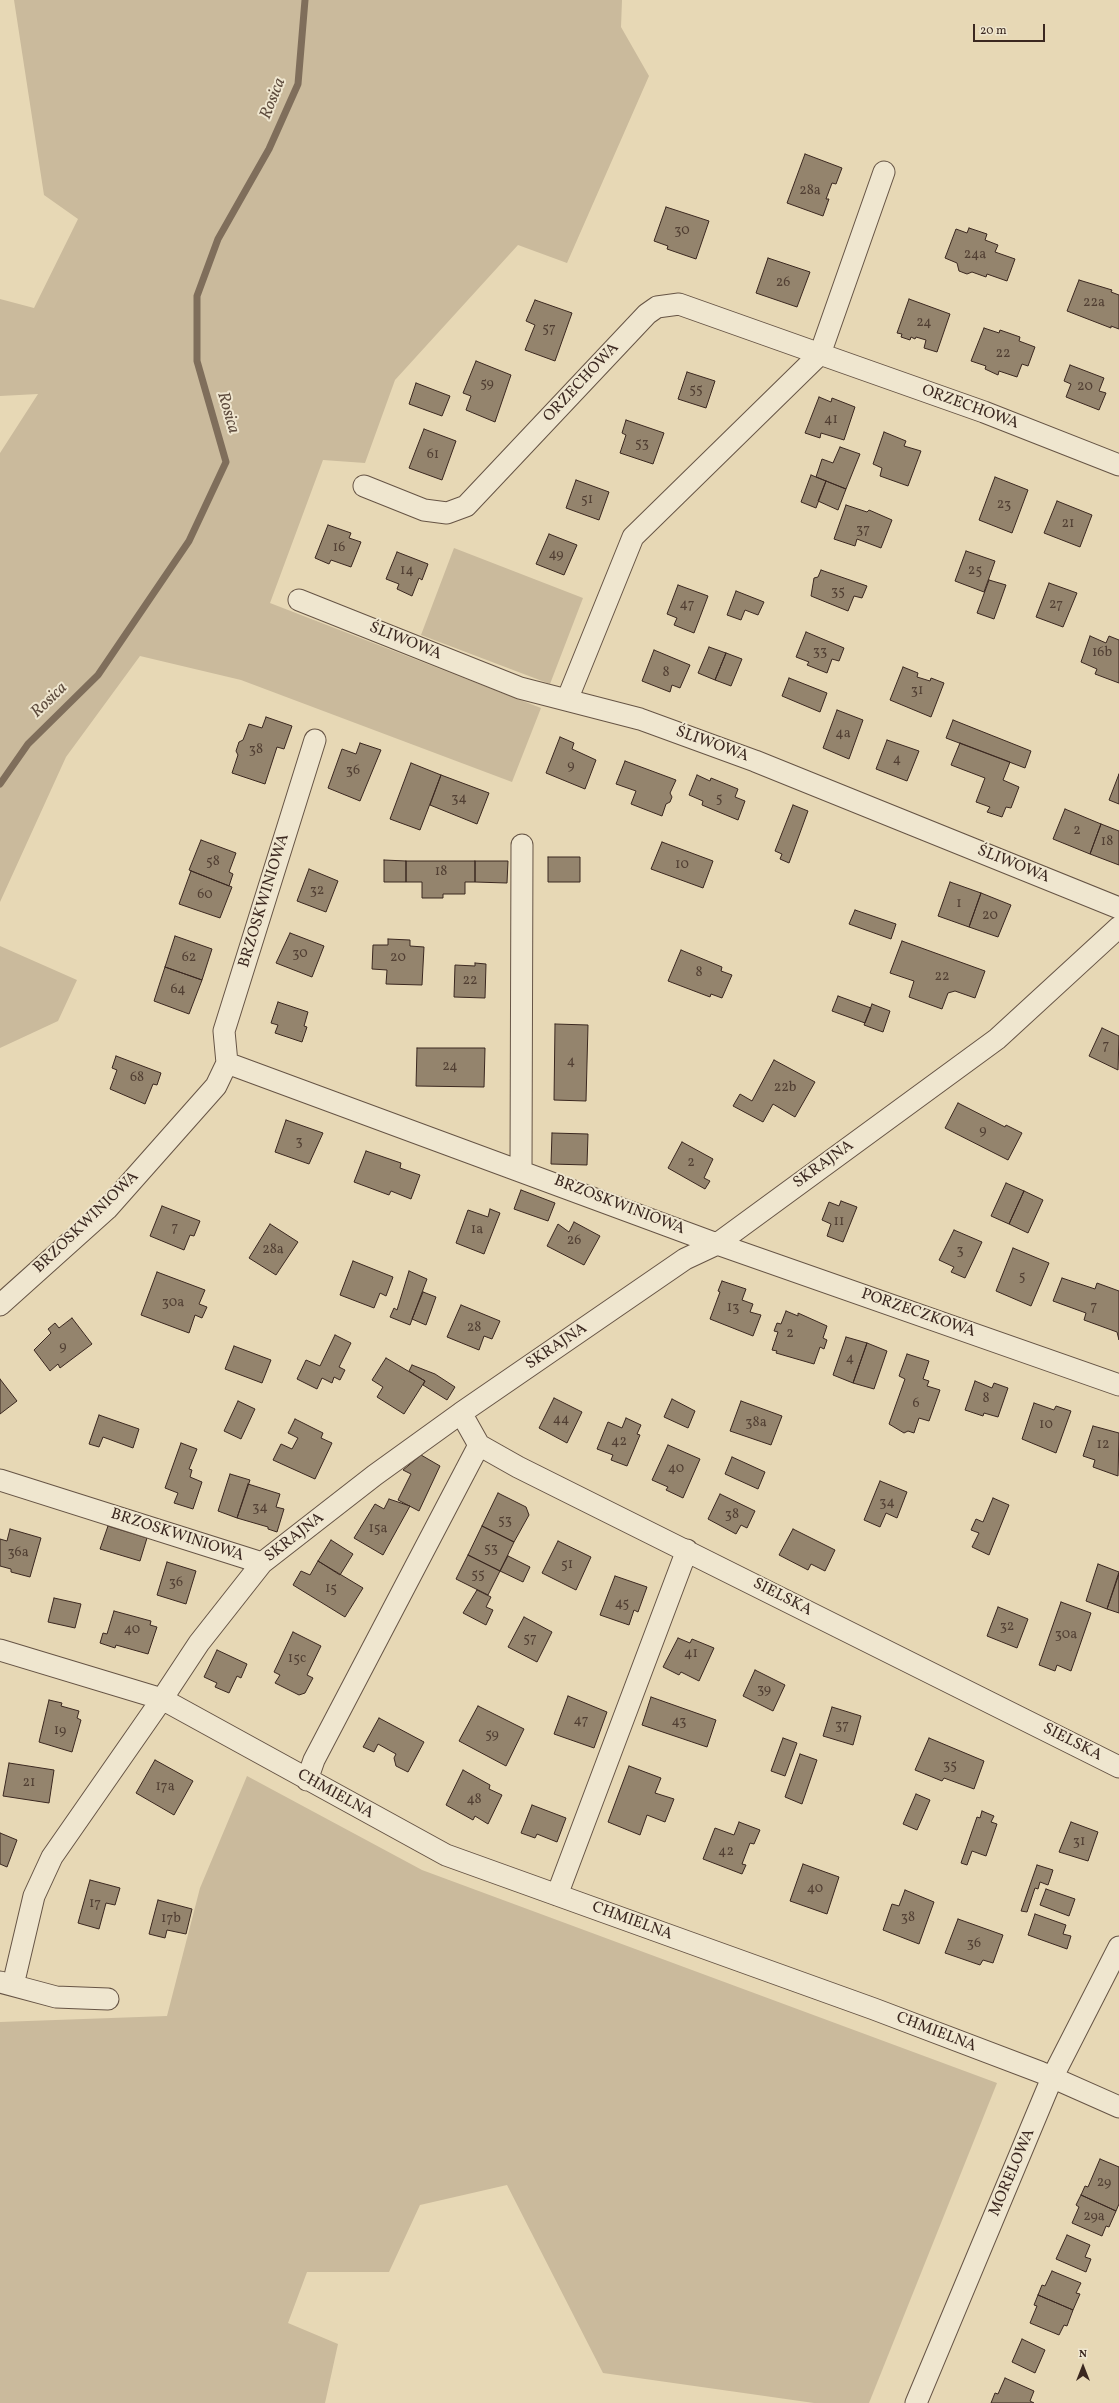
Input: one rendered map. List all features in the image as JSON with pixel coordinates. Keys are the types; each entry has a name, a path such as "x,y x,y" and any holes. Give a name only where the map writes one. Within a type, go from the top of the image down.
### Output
{"street":[{"path":"567,700 633,537 820,354 884,172"},
{"name":"ORZECHOWA","path":"364,486 424,510 447,513 466,506 646,314 657,307 679,304 984,412 1119,465"},
{"name":"ŚLIWOWA","path":"299,600 520,688 640,719 755,761 1119,908"},
{"name":"BRZOSKWINIOWA","path":"0,1305 107,1209 216,1086 228,1063 224,1031 315,740"},
{"path":"521,1170 522,845"},
{"name":"SKRAJNA","path":"6,1984 34,1896 52,1857 162,1699 199,1643 262,1563 375,1475 461,1413 685,1258 717,1244 997,1039 1119,927"},
{"name":"BRZOSKWINIOWA","path":"228,1063 521,1170 717,1244"},
{"name":"PORZECZKOWA","path":"717,1244 1119,1385"},
{"path":"307,1780 314,1760 478,1445 461,1413"},
{"name":"SIELSKA","path":"478,1445 518,1467 687,1550 1119,1767"},
{"name":"BRZOSKWINIOWA","path":"0,1480 262,1563"},
{"path":"557,1895 687,1550"},
{"path":"0,1650 162,1699"},
{"name":"CHMIELNA","path":"162,1699 446,1855 874,2009 1052,2078 1119,2107"},
{"name":"MORELOWA","path":"916,2403 1052,2078 1119,1947"},
{"path":"6,1984 56,1997 108,1999"}],"shaded area":[{"path":"14,0 622,0 621,27 649,76 567,263 518,245 395,380 365,463 323,460 270,603 541,708 512,782 241,680 140,656 66,757 0,902 0,453 38,394 0,396 0,299 34,308 78,219 44,195"},
{"path":"454,548 583,598 550,684 421,635"},
{"path":"0,946 77,980 58,1021 0,1048"},
{"path":"247,1776 422,1870 997,2083 869,2403 814,2403 603,2373 507,2185 420,2205 389,2272 307,2272 288,2323 338,2344 325,2403 0,2403 0,2022 167,2016 200,1888"}],"building":[{"path":"805,154 842,168 836,184 832,183 826,199 829,199 823,216 787,203"},
{"path":"666,207 709,221 696,259 667,249 668,246 654,241"},
{"path":"969,228 987,234 985,240 998,245 995,252 1015,259 1007,281 987,274 986,277 972,272 967,274 959,271 957,263 945,258 956,229 967,233"},
{"path":"768,258 810,272 797,307 756,293"},
{"path":"1079,280 1112,290 1111,292 1119,295 1119,329 1111,326 1111,328 1067,311"},
{"path":"909,299 950,314 937,352 924,348 926,340 911,337 910,340 901,337 902,334 897,333"},
{"path":"535,300 572,313 555,361 525,350 535,325 526,321"},
{"path":"984,328 999,333 1000,330 1020,337 1019,341 1035,347 1028,366 1022,364 1017,377 999,371 998,375 985,369 986,366 971,361"},
{"path":"476,361 511,375 495,422 466,410 471,396 463,393"},
{"path":"1070,365 1104,378 1099,391 1106,393 1099,410 1066,397 1071,384 1064,381"},
{"path":"687,372 715,381 706,408 678,399"},
{"path":"416,383 450,396 442,416 409,404"},
{"path":"819,397 831,402 832,398 855,407 844,440 821,433 820,438 805,433"},
{"path":"626,420 664,433 653,464 620,453 626,435 622,433"},
{"path":"424,429 456,441 442,480 409,468"},
{"path":"884,432 906,441 904,446 921,451 908,486 880,476 882,468 873,464"},
{"path":"840,447 860,454 846,489 816,477 822,459 833,463"},
{"path":"811,475 826,481 816,508 801,502"},
{"path":"995,477 1028,490 1012,533 979,520"},
{"path":"576,480 609,492 599,520 566,508"},
{"path":"826,481 846,489 838,510 818,501"},
{"path":"1057,501 1092,515 1080,547 1044,533"},
{"path":"846,505 867,512 869,510 892,520 881,548 857,539 855,546 834,539"},
{"path":"328,525 351,533 349,538 361,542 351,567 331,560 329,564 315,558"},
{"path":"549,534 577,545 564,575 536,564"},
{"path":"966,551 995,561 984,592 955,581"},
{"path":"397,552 428,564 422,580 419,578 412,596 397,589 399,584 386,579"},
{"path":"821,570 867,586 862,598 854,596 848,611 811,596 814,578 818,577"},
{"path":"989,580 1006,585 994,619 977,613"},
{"path":"1049,583 1077,593 1063,627 1036,617"},
{"path":"678,585 708,596 694,633 674,625 677,618 667,614"},
{"path":"736,591 764,602 758,615 745,610 741,620 727,615"},
{"path":"806,632 844,648 839,661 832,659 827,673 807,665 809,662 796,657"},
{"path":"1090,636 1106,643 1109,636 1119,640 1119,683 1095,674 1097,669 1081,662"},
{"path":"709,647 726,653 715,680 698,673"},
{"path":"654,650 690,665 680,688 672,685 670,692 642,681"},
{"path":"726,653 742,659 731,686 715,680"},
{"path":"903,667 918,673 917,677 930,681 931,678 944,683 931,717 890,700"},
{"path":"789,678 827,693 820,712 782,696"},
{"path":"837,710 863,720 849,759 823,748"},
{"path":"266,717 292,726 284,749 277,747 265,784 232,773 238,755 236,751 239,742 243,740 249,724 262,728"},
{"path":"953,720 1031,751 1025,768 946,738"},
{"path":"560,737 574,743 572,749 596,760 585,789 546,773"},
{"path":"887,740 919,751 907,781 876,769"},
{"path":"360,743 381,750 360,801 328,788 342,749 356,754"},
{"path":"960,743 1010,762 1003,780 1019,787 1011,808 1006,807 1002,817 987,812 990,807 976,802 985,778 951,765"},
{"path":"625,761 676,780 670,793 672,797 670,802 666,804 662,816 631,804 636,791 616,784"},
{"path":"411,763 441,775 420,830 390,819"},
{"path":"1119,774 1119,804 1109,800"},
{"path":"441,775 489,793 477,824 430,805"},
{"path":"697,775 710,781 711,778 738,789 735,797 745,801 738,820 702,805 703,801 689,795"},
{"path":"793,805 808,811 789,863 780,859 782,854 775,851"},
{"path":"1065,809 1101,824 1090,854 1053,839"},
{"path":"1101,824 1119,831 1119,865 1090,854"},
{"path":"201,840 236,853 229,872 233,874 229,886 189,870"},
{"path":"662,842 713,861 703,888 651,869"},
{"path":"548,857 580,857 580,882 548,882"},
{"path":"384,860 406,861 406,882 384,882"},
{"path":"406,861 475,861 475,882 465,882 465,894 443,894 443,898 422,898 422,882 406,882"},
{"path":"475,861 508,861 507,883 475,882"},
{"path":"309,869 338,881 326,912 297,901"},
{"path":"191,871 232,887 220,918 179,904"},
{"path":"950,882 981,893 969,927 938,916"},
{"path":"981,893 1011,905 998,937 969,927"},
{"path":"855,910 896,924 891,939 849,924"},
{"path":"290,933 324,946 312,977 276,963"},
{"path":"175,936 212,949 202,980 165,967"},
{"path":"388,939 410,940 410,946 424,947 422,985 386,984 387,970 372,969 373,945 388,945"},
{"path":"902,941 985,971 975,998 955,991 948,993 942,1009 909,997 914,981 890,973"},
{"path":"681,950 722,967 721,971 732,975 722,998 711,994 710,997 668,981"},
{"path":"475,963 486,964 485,998 454,997 455,965 475,966"},
{"path":"165,967 202,980 189,1014 154,1001"},
{"path":"838,996 871,1008 865,1023 832,1011"},
{"path":"278,1002 308,1012 304,1026 307,1027 302,1042 275,1033 278,1025 271,1023"},
{"path":"872,1004 890,1011 883,1032 864,1025"},
{"path":"555,1024 588,1025 586,1101 554,1100"},
{"path":"1102,1028 1119,1036 1118,1070 1089,1056"},
{"path":"417,1048 485,1048 484,1087 416,1086"},
{"path":"116,1056 161,1073 157,1085 153,1084 145,1104 110,1089 117,1070 112,1068"},
{"path":"774,1060 815,1082 795,1117 773,1104 763,1122 733,1106 740,1094 752,1101"},
{"path":"958,1103 1005,1127 1006,1125 1022,1133 1008,1160 945,1128"},
{"path":"286,1120 323,1133 309,1164 275,1152"},
{"path":"552,1133 588,1134 587,1165 551,1164"},
{"path":"682,1142 713,1159 704,1178 710,1181 705,1189 668,1168"},
{"path":"366,1151 401,1163 400,1168 420,1175 411,1199 391,1191 389,1195 354,1182"},
{"path":"1006,1183 1024,1191 1009,1224 991,1216"},
{"path":"521,1190 555,1203 548,1221 514,1209"},
{"path":"1024,1191 1043,1200 1028,1233 1009,1224"},
{"path":"841,1201 857,1207 843,1242 827,1236 831,1224 822,1220 829,1202 839,1206"},
{"path":"162,1206 200,1221 194,1236 190,1235 184,1250 150,1236"},
{"path":"490,1209 500,1213 484,1254 456,1243 468,1210 488,1217"},
{"path":"574,1222 600,1236 584,1265 547,1246 558,1224 569,1232"},
{"path":"270,1224 298,1242 276,1275 249,1258"},
{"path":"954,1230 982,1242 965,1278 951,1272 954,1267 939,1260"},
{"path":"1013,1248 1049,1263 1031,1306 996,1291"},
{"path":"353,1261 393,1277 386,1296 380,1293 374,1308 340,1295"},
{"path":"409,1271 427,1279 410,1325 390,1317 394,1308 397,1310"},
{"path":"157,1272 205,1290 199,1304 207,1307 202,1318 195,1315 189,1333 141,1315"},
{"path":"1062,1278 1095,1289 1097,1283 1119,1291 1119,1340 1117,1332 1084,1320 1086,1313 1053,1301"},
{"path":"722,1281 746,1289 742,1300 753,1304 750,1312 761,1315 753,1336 710,1319 720,1292 718,1291"},
{"path":"423,1292 436,1297 426,1325 412,1319"},
{"path":"461,1305 500,1321 492,1339 484,1336 479,1350 447,1337"},
{"path":"786,1311 798,1316 798,1313 827,1326 823,1338 827,1340 824,1349 820,1347 814,1364 776,1353 777,1351 772,1350 778,1332 774,1331 777,1323 781,1324"},
{"path":"72,1318 92,1344 60,1368 58,1364 50,1371 34,1350 51,1333 48,1329 55,1323 59,1328"},
{"path":"335,1335 351,1343 339,1367 345,1370 340,1380 334,1377 332,1383 322,1378 317,1389 297,1379 306,1360 320,1366"},
{"path":"846,1337 867,1343 853,1383 833,1375"},
{"path":"867,1343 887,1351 874,1389 853,1383"},
{"path":"234,1346 271,1360 262,1383 225,1369"},
{"path":"907,1354 929,1361 923,1379 929,1381 927,1386 940,1390 929,1421 919,1418 914,1433 908,1431 904,1433 889,1424 905,1379 899,1376"},
{"path":"386,1358 425,1381 404,1414 377,1397 383,1387 372,1380"},
{"path":"412,1365 435,1374 455,1387 447,1400 423,1385 425,1381 409,1371"},
{"path":"0,1379 17,1401 0,1414"},
{"path":"975,1381 992,1388 994,1383 1008,1388 998,1417 984,1413 983,1416 965,1410"},
{"path":"554,1398 582,1412 567,1443 539,1428"},
{"path":"672,1399 695,1411 688,1428 664,1417"},
{"path":"238,1401 255,1409 241,1439 224,1431"},
{"path":"741,1401 782,1416 771,1445 730,1431"},
{"path":"1034,1403 1054,1410 1056,1406 1071,1411 1056,1453 1022,1439"},
{"path":"99,1415 139,1429 133,1448 103,1437 99,1447 89,1444"},
{"path":"626,1418 641,1425 637,1434 640,1435 627,1466 611,1460 613,1455 597,1449 608,1422 622,1428"},
{"path":"295,1419 323,1433 321,1438 332,1443 315,1479 273,1460 281,1444 292,1449 298,1438 288,1433"},
{"path":"1093,1426 1119,1433 1118,1476 1093,1467 1095,1460 1083,1456"},
{"path":"181,1443 197,1449 189,1469 192,1470 190,1477 202,1482 193,1509 174,1503 178,1493 165,1488"},
{"path":"668,1445 700,1459 683,1498 666,1490 668,1487 652,1480"},
{"path":"421,1455 440,1466 419,1511 398,1500 411,1474 403,1470"},
{"path":"732,1457 765,1472 758,1489 725,1474"},
{"path":"230,1474 250,1480 237,1518 218,1511"},
{"path":"880,1481 907,1492 897,1518 886,1513 880,1527 864,1520"},
{"path":"248,1484 280,1494 276,1507 284,1509 277,1532 268,1529 268,1527 237,1518"},
{"path":"498,1493 526,1507 529,1515 514,1542 482,1526"},
{"path":"720,1494 755,1511 747,1528 741,1525 736,1534 708,1519"},
{"path":"993,1498 1009,1505 989,1555 972,1547 979,1533 971,1530 976,1519 983,1522"},
{"path":"389,1499 410,1506 383,1555 354,1538 375,1504 384,1509"},
{"path":"108,1526 147,1538 140,1561 100,1549"},
{"path":"482,1526 514,1542 500,1571 468,1555"},
{"path":"10,1529 41,1538 30,1577 11,1572 11,1569 0,1566 0,1539 7,1541"},
{"path":"793,1529 835,1550 825,1571 811,1564 808,1570 779,1555"},
{"path":"331,1540 353,1554 340,1575 318,1561"},
{"path":"558,1541 591,1557 576,1590 542,1573"},
{"path":"468,1555 500,1571 488,1595 456,1579"},
{"path":"508,1556 530,1567 523,1582 500,1571"},
{"path":"318,1561 363,1588 345,1617 293,1585 301,1571 310,1575"},
{"path":"167,1562 196,1571 186,1604 157,1595"},
{"path":"1098,1564 1119,1572 1107,1609 1086,1601"},
{"path":"1119,1574 1119,1613 1107,1609"},
{"path":"615,1576 647,1587 638,1612 634,1610 629,1625 600,1615"},
{"path":"477,1590 491,1597 486,1607 493,1610 486,1625 463,1613"},
{"path":"54,1598 81,1604 75,1628 48,1622"},
{"path":"1061,1602 1091,1613 1071,1671 1057,1665 1055,1671 1039,1665"},
{"path":"998,1607 1028,1619 1017,1648 987,1636"},
{"path":"114,1611 151,1621 150,1625 157,1627 148,1654 116,1645 115,1648 100,1643 103,1633 107,1634"},
{"path":"524,1617 552,1632 537,1662 508,1647"},
{"path":"293,1632 321,1646 307,1675 313,1678 305,1693 299,1695 275,1683 280,1675 274,1672"},
{"path":"678,1638 690,1643 692,1639 714,1648 699,1681 681,1672 679,1675 663,1667"},
{"path":"217,1650 247,1664 241,1678 237,1676 229,1693 215,1687 217,1683 204,1677"},
{"path":"755,1670 785,1685 773,1711 743,1696"},
{"path":"568,1696 607,1712 594,1748 554,1734"},
{"path":"651,1697 716,1720 707,1747 642,1725"},
{"path":"49,1700 62,1703 61,1706 79,1711 77,1718 81,1720 72,1752 39,1742"},
{"path":"478,1706 524,1729 506,1766 459,1741"},
{"path":"832,1707 861,1716 853,1745 823,1736"},
{"path":"379,1718 424,1742 408,1772 396,1766 394,1758 396,1754 378,1744 374,1752 363,1747"},
{"path":"783,1738 797,1743 785,1776 771,1771"},
{"path":"929,1738 984,1761 974,1789 944,1778 942,1781 915,1770"},
{"path":"800,1754 817,1760 802,1804 785,1797"},
{"path":"155,1760 193,1781 174,1815 136,1793"},
{"path":"9,1763 54,1770 49,1803 3,1796"},
{"path":"629,1766 661,1778 655,1793 674,1799 665,1822 647,1815 640,1835 608,1822"},
{"path":"463,1770 490,1785 489,1789 502,1795 488,1824 475,1816 473,1820 446,1805"},
{"path":"916,1794 930,1800 917,1830 903,1824"},
{"path":"532,1805 566,1818 557,1842 537,1834 535,1838 521,1833"},
{"path":"982,1811 994,1816 991,1822 997,1824 986,1856 972,1851 967,1865 961,1863 977,1817 980,1818"},
{"path":"739,1822 760,1830 754,1844 750,1843 742,1864 746,1865 742,1874 703,1859 715,1828 734,1835"},
{"path":"1071,1822 1098,1832 1088,1861 1059,1852"},
{"path":"0,1833 17,1840 7,1867 0,1864"},
{"path":"803,1864 839,1877 827,1914 790,1901"},
{"path":"1037,1865 1053,1870 1048,1885 1040,1882 1038,1889 1035,1888 1027,1912 1021,1911"},
{"path":"90,1880 120,1888 115,1905 106,1903 99,1929 78,1923"},
{"path":"1046,1889 1075,1899 1069,1916 1040,1905"},
{"path":"905,1890 934,1902 919,1944 883,1930 892,1904 899,1906"},
{"path":"158,1900 192,1909 186,1934 167,1930 165,1938 149,1934"},
{"path":"1035,1914 1066,1925 1063,1934 1071,1936 1067,1949 1028,1935"},
{"path":"958,1919 1003,1935 993,1963 983,1960 980,1965 945,1953"},
{"path":"1100,2159 1119,2167 1119,2204 1116,2211 1081,2195 1085,2186 1088,2187"},
{"path":"1081,2195 1116,2211 1109,2227 1106,2226 1102,2236 1072,2223 1079,2207 1076,2205"},
{"path":"1067,2235 1090,2245 1085,2257 1091,2259 1086,2272 1056,2259"},
{"path":"1052,2271 1081,2283 1076,2293 1080,2294 1073,2310 1038,2295 1042,2285 1045,2286"},
{"path":"1038,2295 1073,2310 1067,2326 1064,2325 1059,2335 1030,2323 1037,2306 1034,2305"},
{"path":"1022,2339 1045,2350 1035,2373 1012,2362"},
{"path":"1005,2378 1034,2391 1030,2401 1034,2403 991,2403 995,2393 998,2394"}],"waterway":[{"name":"Rosica","path":"0,784 28,744 98,675 189,541 226,462 197,361 197,296 218,239 269,149 298,84 305,0"}]}
